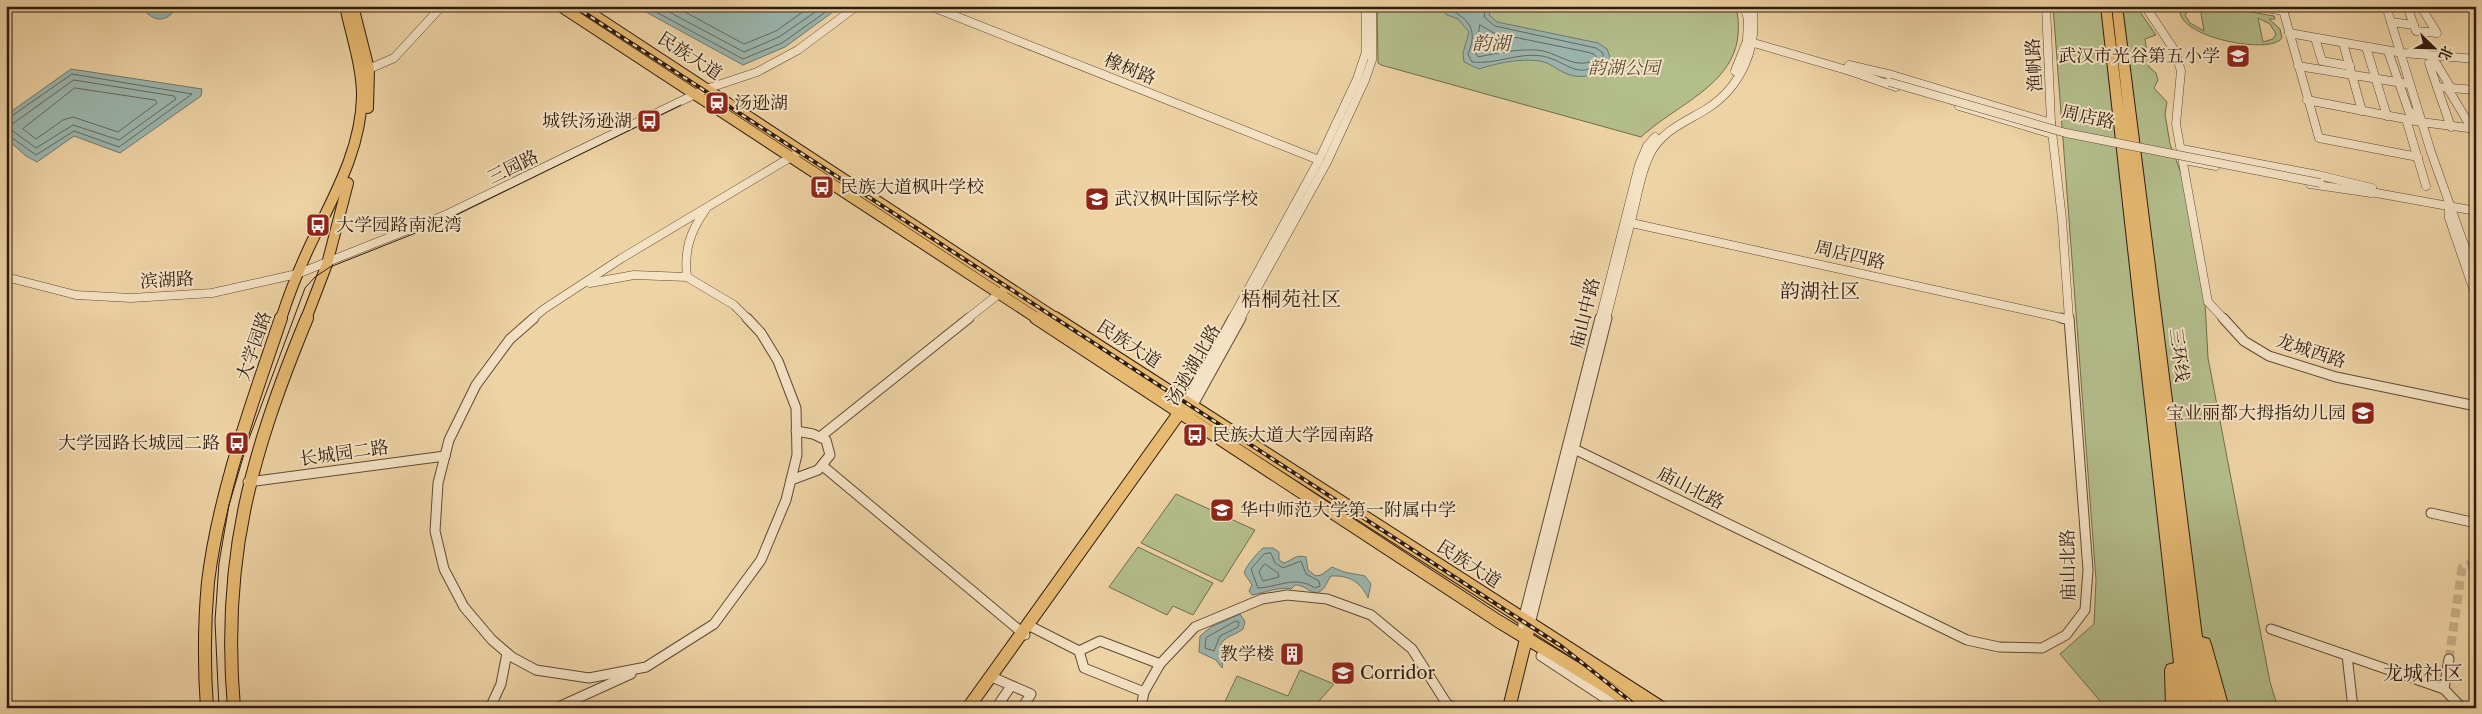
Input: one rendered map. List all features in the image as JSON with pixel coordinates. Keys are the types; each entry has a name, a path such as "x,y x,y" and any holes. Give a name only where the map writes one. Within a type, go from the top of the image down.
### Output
{"highway":[{"name":"三环线","path":"2106,6 2187,708"},
{"name":"三环线","path":"2117,6 2203,708"},
{"path":"2165,512 2163,577 2175,682 2176,708"},
{"path":"2188,579 2221,708"}],"main road":[{"name":"大学园路","path":"207,708 203,644 215,535 231,468 297,274 338,191 360,125 364,71 344,6"},
{"name":"大学园路","path":"234,708 228,638 237,534 248,482 278,388 328,261 345,190 367,125 364,71 352,6"},
{"name":"民族大道","path":"560,6 695,95 795,154 1186,410 1498,621 1526,629 1662,708"},
{"name":"民族大道","path":"580,6 706,89 795,154"},
{"name":"汤逊湖北路","path":"974,708 1186,410"},
{"name":"民族大道","path":"1526,629 1641,708"},
{"path":"1509,708 1526,629"},
{"name":"汤逊湖北路","path":"968,708 994,678"}],"street":[{"path":"364,71 394,58 442,6"},
{"name":"三园路","path":"328,261 443,216 706,89 744,77 798,50 857,6"},
{"name":"橡树路","path":"930,6 945,9 1319,160"},
{"name":"汤逊湖北路","path":"1186,410 1319,160 1357,78 1366,52 1366,6"},
{"name":"汤逊湖北路","path":"1186,410 1197,396 1327,162 1365,80 1372,60 1372,6"},
{"path":"1744,6 1751,39"},
{"path":"1751,39 1756,20 1752,6"},
{"name":"渔帆路","path":"2046,6 2052,123"},
{"name":"龙城西路","path":"2145,6 2174,49 2180,65 2182,83 2175,115 2208,302 2244,341 2269,356 2303,369 2476,406"},
{"path":"2256,6 2282,9 2319,138 2418,157"},
{"path":"2386,6 2403,53 2409,84 2421,122 2449,206 2457,219 2476,278"},
{"path":"2407,6 2416,31 2437,33 2421,7 2416,6"},
{"path":"2391,22 2414,25"},
{"path":"2289,33 2388,51 2476,59"},
{"path":"2315,38 2322,61 2350,66"},
{"name":"周店路","path":"1751,39 2066,133 2476,211"},
{"name":"庙山中路","path":"1526,629 1628,222 1639,165 1647,146 1660,131 1705,104 1721,90 1738,68 1751,39"},
{"path":"2343,43 2362,110"},
{"path":"2366,47 2387,116"},
{"path":"2388,51 2410,112 2419,114"},
{"path":"2429,55 2474,129"},
{"path":"2433,63 2429,63 2451,126"},
{"path":"2298,66 2409,84"},
{"path":"1848,67 1892,75 2052,123"},
{"path":"1848,67 1889,85 2052,134"},
{"path":"2437,86 2476,90"},
{"path":"2307,100 2421,122 2474,129"},
{"path":"2406,119 2426,186"},
{"name":"庙山北路","path":"1572,447 1814,567 1967,640 1999,647 2042,648 2066,635 2085,610 2088,570 2062,219 2052,123"},
{"path":"2182,149 2318,175 2373,191"},
{"path":"646,667 589,678 536,670 507,654 492,640 464,607 444,569 435,531 438,484 445,456 450,440 476,385 510,339 544,309 795,154"},
{"path":"2184,160 2321,186 2373,191"},
{"path":"687,277 685,256 690,233 708,206"},
{"path":"2449,206 2450,218 2476,297"},
{"name":"周店四路","path":"1628,222 2069,320"},
{"name":"滨湖路","path":"6,277 76,295 131,298 212,294 297,274 328,261"},
{"path":"556,708 646,667 714,624 762,560 786,500 796,455 796,408 778,361 761,333 734,305 687,277 634,275 603,279 580,286"},
{"path":"820,436 1004,291"},
{"path":"791,480 818,472 824,467 830,455 830,447 826,440 820,436 796,431"},
{"name":"长城园二路","path":"248,482 445,456"},
{"path":"824,467 1027,631 1079,651 1100,641 1160,664"},
{"path":"2432,513 2476,523"},
{"path":"1141,708 1144,692 1160,664 1194,627 1262,599 1287,596 1327,599 1371,615 1412,649 1435,682 1447,704 1456,708"},
{"path":"2271,629 2444,689 2462,708"},
{"path":"1079,651 1084,668 1144,692"},
{"path":"490,708 501,684 507,654"},
{"path":"2347,655 2353,708"},
{"path":"1542,656 1620,708"},
{"path":"2444,689 2449,659"},
{"path":"994,678 1031,694 1022,708"},
{"path":"996,708 1011,686"}],"green space":[{"name":"韵湖公园","path":"1377,6 1736,6 1738,31 1734,52 1725,69 1695,97 1641,137 1381,65 1378,63"},
{"path":"2053,6 2136,6 2156,35 2145,39 2147,53 2156,60 2148,61 2149,67 2156,73 2158,80 2154,88 2167,102 2165,114 2170,144 2184,181 2205,302 2208,358 2270,682 2278,708 2106,708 2060,654 2094,624 2096,580"},
{"path":"2184,6 2217,6 2274,16 2275,19 2269,19 2280,29 2282,38 2274,43 2261,45 2227,41 2194,29 2184,21 2180,11","holes":["2200,7 2204,31 2190,23 2185,15 2190,9","2258,18 2270,24 2276,34 2273,39 2263,42"]},
{"path":"1176,494 1255,530 1222,582 1141,543"},
{"path":"1138,547 1213,583 1193,615 1173,606 1167,615 1109,587"},
{"path":"1300,670 1334,684 1313,708 1222,708 1237,676 1288,696"}],"water":[{"path":"140,6 179,6 169,16 157,19"},
{"path":"635,6 841,6 785,47 743,65"},
{"name":"韵湖","path":"1439,6 1491,6 1489,15 1497,22 1598,43 1607,49 1610,57 1607,63 1597,72 1585,76 1572,75 1547,63 1532,60 1509,62 1479,69 1464,62 1463,53 1469,32 1458,19 1447,15"},
{"path":"71,69 202,89 201,96 120,153 74,136 37,162 26,156 9,141 6,120 9,113"},
{"path":"1263,548 1273,548 1279,552 1279,560 1284,563 1297,557 1306,557 1308,570 1316,576 1321,575 1332,567 1344,572 1365,576 1371,584 1368,598 1362,588 1354,581 1337,576 1331,576 1325,587 1319,592 1313,592 1302,586 1295,585 1291,589 1277,589 1252,595 1249,591 1252,585 1244,573"},
{"path":"1240,614 1245,622 1243,629 1226,638 1221,643 1222,668 1216,660 1199,652 1200,636 1211,627"}],"tunnel":[{"path":"2449,659 2462,568 2468,565 2476,566"}],"tram line":[{"path":"219,708 215,621 219,563 229,505 247,444 305,288 315,277 330,267 436,225 681,105"}],"railway":[{"path":"574,6 1561,646 1639,708"}],"place":[{"name":"武汉市光谷第五小学","path":"2238,56"},
{"name":"汤逊湖","path":"717,103"},
{"name":"城铁汤逊湖","path":"649,121"},
{"name":"民族大道枫叶学校","path":"822,187"},
{"name":"武汉枫叶国际学校","path":"1097,199"},
{"name":"大学园路南泥湾","path":"318,225"},
{"name":"宝业丽都大拇指幼儿园","path":"2363,413"},
{"name":"民族大道大学园南路","path":"1195,435"},
{"name":"大学园路长城园二路","path":"237,443"},
{"name":"华中师范大学第一附属中学","path":"1222,510"},
{"name":"教学楼","path":"1292,654"},
{"name":"Corridor","path":"1343,673"}],"district":[{"name":"韵湖社区","path":"1820,291"},
{"name":"梧桐苑社区","path":"1291,299"},
{"name":"龙城社区","path":"2423,673"}]}
